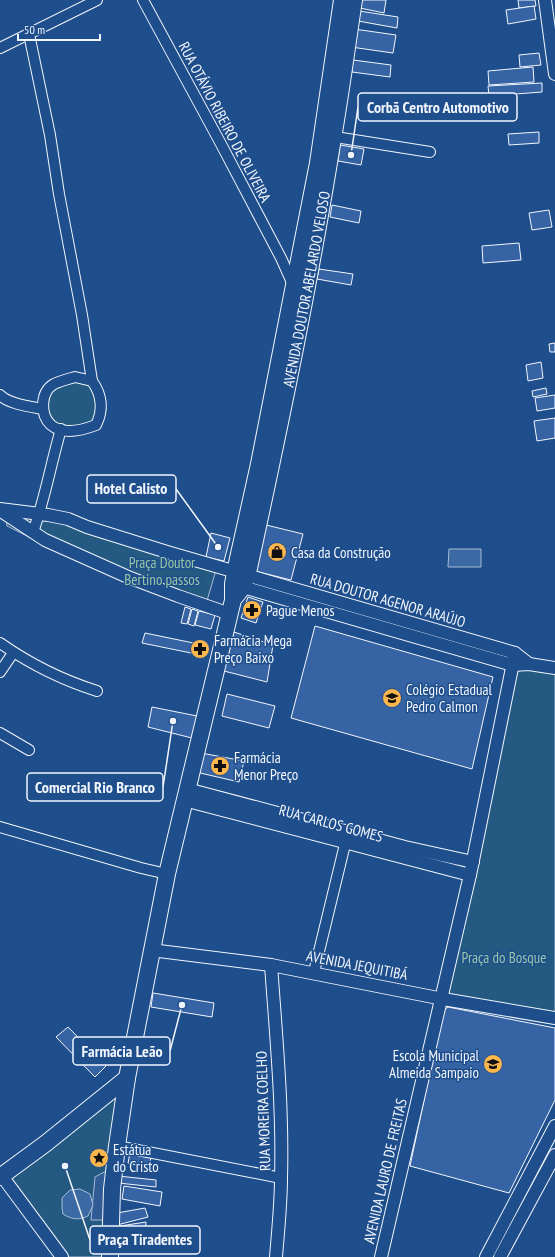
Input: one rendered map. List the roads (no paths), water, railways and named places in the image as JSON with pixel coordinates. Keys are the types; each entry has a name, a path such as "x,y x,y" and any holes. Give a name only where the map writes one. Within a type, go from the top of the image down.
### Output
{"main road":[{"name":"AVENIDA DOUTOR ABELARDO VELOSO","path":"239,580 265,465 300,290 328,136 342,0"},
{"name":"AVENIDA DOUTOR ABELARDO VELOSO","path":"333,99 354,0"},
{"path":"110,1257 112,1189 117,1146 127,1078 151,950 185,795 239,580"},
{"path":"1,1176 45,1144 127,1078"}],"street":[{"path":"0,48 97,0"},
{"name":"RUA OTÁVIO RIBEIRO DE OLIVEIRA","path":"143,0 281,258 300,290"},
{"path":"545,0 555,74"},
{"path":"29,34 50,135 59,194 82,315 92,381 97,388 101,399 100,416 96,425 79,430 61,429 52,425 46,418 43,410 43,400 47,391 53,384 75,378 92,381"},
{"path":"328,136 430,152"},
{"path":"281,258 304,266"},
{"path":"0,396 16,403 43,410"},
{"path":"33,532 40,514 52,458 61,429"},
{"path":"0,509 68,519 239,580"},
{"path":"0,509 45,540 128,577 178,596 232,607"},
{"name":"RUA DOUTOR AGENOR ARAÚJO","path":"239,580 515,653 530,664"},
{"name":"RUA DOUTOR AGENOR ARAÚJO","path":"239,580 513,665 530,664 555,668"},
{"path":"0,644 53,675 97,691"},
{"path":"0,672 14,653"},
{"path":"442,999 470,875 515,653"},
{"path":"0,733 29,750"},
{"name":"RUA CARLOS GOMES","path":"185,795 403,852 470,875"},
{"path":"0,828 167,874"},
{"path":"314,972 347,837"},
{"name":"RUA CARLOS GOMES","path":"403,852 472,862"},
{"name":"AVENIDA JEQUITIBÁ","path":"151,950 314,972 442,999 555,1018"},
{"name":"RUA MOREIRA COELHO","path":"271,965 277,1038 281,1140 281,1178 276,1257"},
{"name":"AVENIDA LAURO DE FREITAS","path":"382,1257 442,999"},
{"path":"486,1257 555,1126"},
{"path":"117,1146 281,1178"},
{"path":"500,1257 555,1155"},
{"path":"1,1176 62,1257"},
{"path":"500,1229 511,1235"}],"place":[{"name":"Corbã Centro Automotivo","path":"351,155"},
{"name":"Hotel Calisto","path":"218,547"},
{"name":"Casa da Construção","path":"277,552"},
{"name":"Pague Menos","path":"252,610"},
{"name":"Farmácia Mega Preço Baixo","path":"200,649"},
{"name":"Colégio Estadual Pedro Calmon","path":"392,698"},
{"name":"Comercial Rio Branco","path":"173,721"},
{"name":"Farmácia Menor Preço","path":"220,766"},
{"name":"Farmácia Leão","path":"182,1005"},
{"name":"Escola Municipal Almeida Sampaio","path":"493,1064"},
{"name":"Estátua do Cristo","path":"99,1158"},
{"name":"Praça Tiradentes","path":"65,1166"}],"park label":[{"name":"Praça Doutor Bertino passos","path":"162,570"},
{"name":"Praça do Bosque","path":"504,957"}]}
